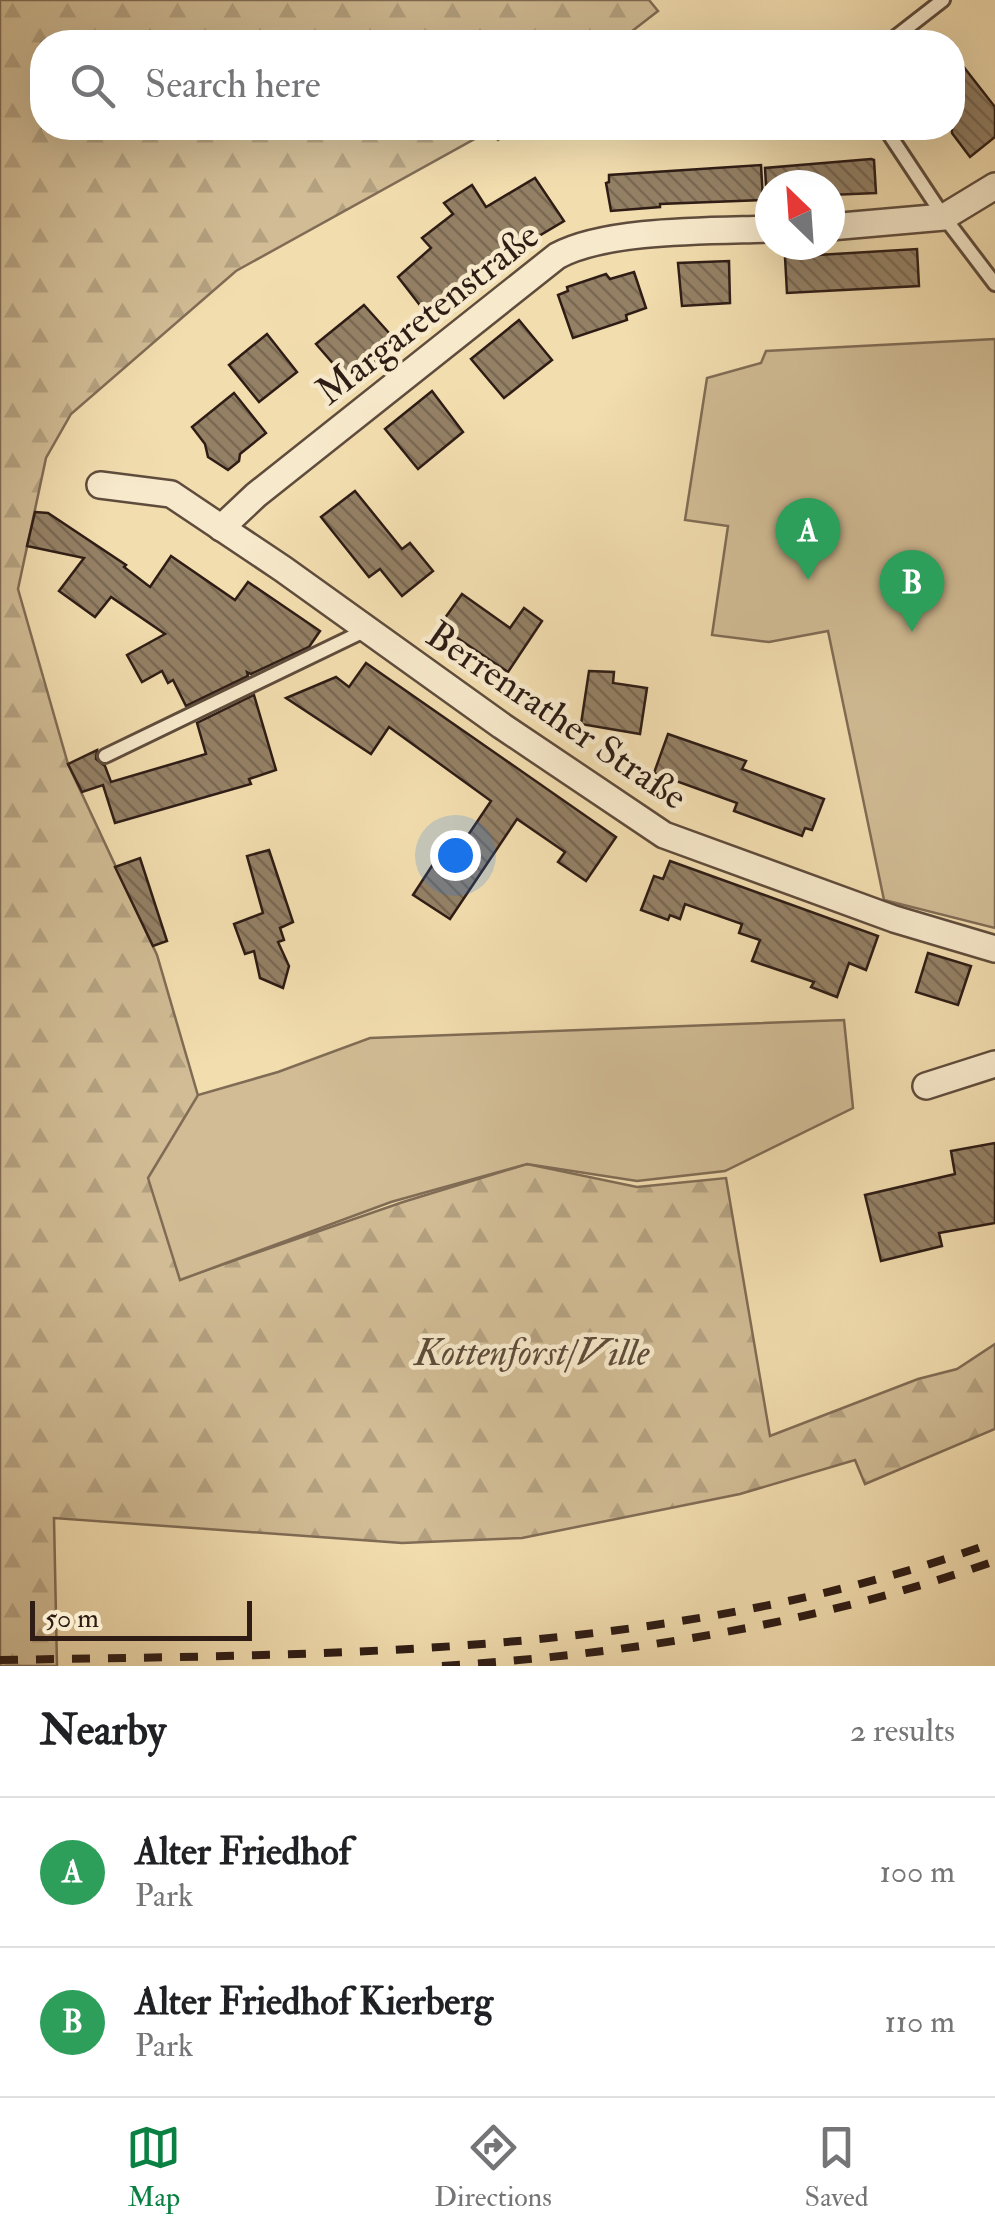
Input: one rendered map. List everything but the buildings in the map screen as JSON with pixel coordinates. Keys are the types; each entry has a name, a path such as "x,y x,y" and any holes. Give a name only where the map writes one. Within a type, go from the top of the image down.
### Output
{"street":[{"path":"845,226 944,217 995,186"},
{"name":"Margaretenstraße","path":"221,528 376,399 578,244 755,231"},
{"name":"Berrenrather Straße","path":"100,485 172,494 664,836 894,920 995,949"},
{"path":"926,1086 995,1064"}],"lane":[{"path":"905,30 944,0"},
{"path":"893,140 995,284"},
{"name":"Berrenrather Straße","path":"106,756 366,630"}],"green space":[{"name":"Kottenforst/Ville","path":"0,0 649,0 658,11 633,30 30,30 30,140 473,140 236,271 71,414 46,458 18,589 68,764 157,955 199,1099 181,1279 403,1202 527,1164 637,1187 726,1178 770,1436 918,1379 957,1369 995,1344 995,1429 865,1484 855,1460 740,1494 522,1538 402,1543 54,1518 57,1666 0,1666"},
{"path":"995,339 995,928 884,900 828,631 769,642 712,635 728,526 685,520 707,378 761,363 766,351"},
{"path":"844,1020 853,1108 725,1171 637,1181 527,1164 391,1202 180,1280 148,1178 198,1095 278,1072 370,1038"}],"railway":[{"path":"0,1660 378,1651 628,1629 752,1609 874,1580 995,1542"},
{"path":"442,1666 583,1653 723,1633 860,1602 995,1561"}],"place":[{"name":"Alter Friedhof","path":"808,580"},
{"name":"Alter Friedhof Kierberg","path":"912,632"}]}
